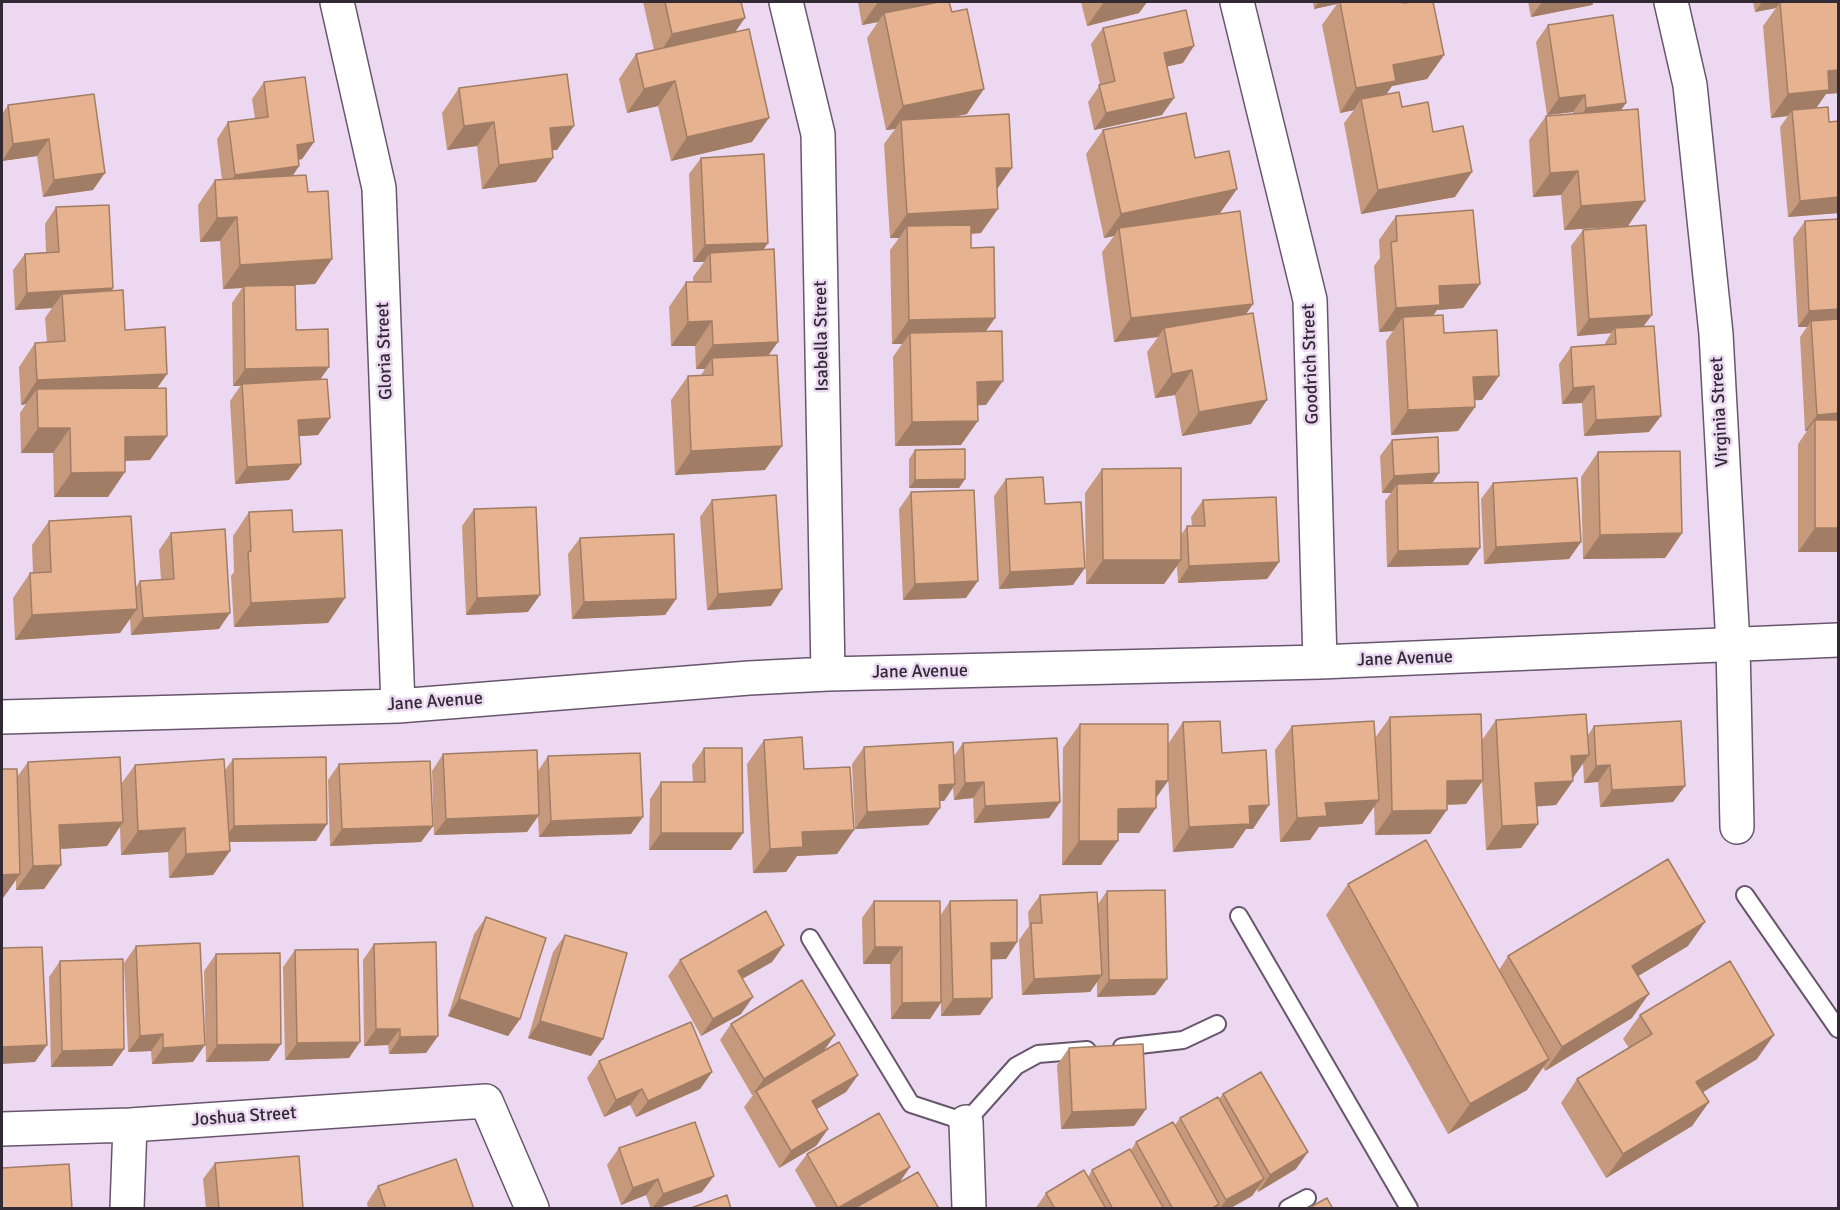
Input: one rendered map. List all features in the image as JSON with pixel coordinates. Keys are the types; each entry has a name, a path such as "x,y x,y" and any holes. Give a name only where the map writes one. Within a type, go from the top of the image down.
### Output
{"street":[{"name":"Gloria Street","path":"337,2 380,188 398,706"},
{"name":"Isabella Street","path":"786,2 818,134 828,674"},
{"name":"Goodrich Street","path":"1238,2 1310,300 1320,662"},
{"name":"Virginia Street","path":"1671,2 1690,85 1716,334 1733,645 1737,827"},
{"name":"Jane Avenue","path":"2,717 398,706 749,678 828,674 1320,662 1839,640"},
{"name":"Joshua Street","path":"2,1129 130,1125 486,1101 532,1209"},
{"path":"966,1122 969,1209"},
{"path":"127,1209 130,1125"}],"lane":[{"path":"1745,895 1839,1029"},
{"path":"1239,916 1409,1209"},
{"path":"810,938 911,1104 966,1122 1017,1066 1038,1054 1183,1040 1217,1024"},
{"path":"1288,1209 1307,1197"}],"building":[{"path":"665,2 741,2 745,18 672,34"},
{"path":"949,2 952,12 967,9 984,89 903,106 884,13"},
{"path":"1340,2 1433,2 1444,55 1393,65 1396,81 1356,88"},
{"path":"1780,2 1839,2 1839,70 1828,71 1829,90 1788,94"},
{"path":"1186,10 1194,46 1164,53 1174,98 1106,113 1099,85 1115,81 1103,28"},
{"path":"1613,15 1626,103 1586,108 1585,95 1559,98 1548,25"},
{"path":"749,29 769,118 687,137 675,81 644,89 636,54"},
{"path":"567,74 574,126 550,128 553,158 499,165 494,122 464,126 459,88"},
{"path":"305,77 314,142 297,145 299,166 235,175 228,122 268,117 264,82"},
{"path":"1399,92 1402,107 1428,102 1433,132 1463,126 1472,172 1378,190 1361,99"},
{"path":"94,94 105,173 54,180 49,139 13,144 8,105"},
{"path":"1828,107 1829,122 1839,121 1839,197 1800,201 1792,110"},
{"path":"1638,109 1645,201 1581,206 1578,171 1550,173 1546,116"},
{"path":"1186,113 1195,158 1229,151 1237,189 1121,214 1103,130"},
{"path":"1009,114 1012,168 996,168 998,209 907,214 901,120"},
{"path":"764,154 768,243 705,245 701,158"},
{"path":"306,175 308,192 328,191 332,259 240,265 237,217 217,218 215,180"},
{"path":"109,205 113,288 27,293 25,254 59,252 56,207"},
{"path":"1473,210 1480,284 1439,286 1440,305 1396,308 1391,242 1397,241 1396,216"},
{"path":"1240,211 1253,304 1131,318 1119,228"},
{"path":"1839,219 1839,309 1809,311 1805,221"},
{"path":"971,225 971,248 994,247 995,318 909,320 907,226"},
{"path":"1646,225 1652,315 1589,319 1583,230"},
{"path":"774,249 778,342 713,345 712,321 688,322 686,282 711,282 710,253"},
{"path":"295,285 296,330 328,329 329,367 245,369 244,286"},
{"path":"123,290 125,330 165,327 167,374 37,380 35,343 65,341 62,294"},
{"path":"1253,313 1267,400 1199,412 1192,370 1172,374 1164,328"},
{"path":"1443,315 1444,333 1497,330 1499,376 1473,377 1475,407 1408,410 1403,317"},
{"path":"1839,319 1839,413 1817,415 1811,321"},
{"path":"1654,326 1661,416 1596,420 1594,386 1573,388 1571,347 1616,344 1615,328"},
{"path":"1002,331 1003,381 977,382 978,421 912,422 910,333"},
{"path":"777,355 782,446 691,451 688,376 713,375 712,358"},
{"path":"327,379 330,418 298,420 301,464 247,467 242,384"},
{"path":"166,388 167,436 125,437 125,472 71,473 70,428 38,428 37,389"},
{"path":"1815,420 1839,420 1839,528 1815,528"},
{"path":"1438,437 1439,473 1394,476 1392,440"},
{"path":"965,449 965,479 915,480 915,450"},
{"path":"1680,451 1682,533 1600,535 1598,452"},
{"path":"1181,468 1181,560 1103,560 1102,469"},
{"path":"1043,477 1045,504 1081,502 1085,568 1010,572 1006,479"},
{"path":"1577,478 1581,542 1496,547 1493,483"},
{"path":"1478,482 1480,548 1398,551 1397,484"},
{"path":"974,490 978,581 915,584 911,492"},
{"path":"776,495 782,589 718,594 712,500"},
{"path":"1276,497 1279,562 1189,566 1187,526 1205,526 1203,500"},
{"path":"536,507 540,595 477,598 474,509"},
{"path":"292,510 293,532 342,530 345,598 251,603 248,552 251,551 249,512"},
{"path":"131,516 137,609 32,615 30,573 51,572 49,521"},
{"path":"225,529 230,613 143,618 140,581 174,579 171,533"},
{"path":"674,534 676,599 584,602 580,538"},
{"path":"1481,714 1483,780 1447,781 1447,810 1392,811 1390,717"},
{"path":"1586,714 1589,755 1571,756 1573,781 1535,783 1538,824 1502,826 1496,720"},
{"path":"1220,721 1222,753 1266,750 1269,805 1249,806 1250,824 1189,827 1183,722"},
{"path":"1374,721 1379,800 1325,803 1327,816 1297,818 1292,726"},
{"path":"1681,721 1685,786 1612,790 1610,765 1596,766 1594,726"},
{"path":"1080,724 1168,724 1168,781 1156,781 1156,808 1118,809 1118,841 1079,841"},
{"path":"802,737 804,769 850,767 854,830 802,832 803,847 770,849 764,740"},
{"path":"1057,738 1060,802 985,806 984,782 965,783 963,743"},
{"path":"953,742 955,784 939,785 940,808 867,812 864,747"},
{"path":"704,748 742,748 743,833 661,833 661,782 705,782"},
{"path":"537,750 539,815 446,819 443,754"},
{"path":"640,753 643,817 551,821 548,756"},
{"path":"120,757 123,822 59,825 61,865 33,866 28,762"},
{"path":"326,757 327,824 234,826 233,759"},
{"path":"224,759 230,851 186,854 185,828 138,831 135,765"},
{"path":"430,761 433,826 342,829 339,764"},
{"path":"2,769 17,769 20,874 2,875"},
{"path":"1426,840 1549,1059 1470,1104 1348,884"},
{"path":"1668,859 1705,922 1632,966 1649,994 1562,1047 1508,956"},
{"path":"1165,890 1167,979 1109,980 1107,891"},
{"path":"1097,892 1102,975 1034,979 1031,923 1042,923 1040,895"},
{"path":"1017,900 1017,942 991,943 992,998 953,999 950,901"},
{"path":"874,901 940,901 941,1002 902,1003 902,947 875,947"},
{"path":"766,911 784,945 738,971 753,997 713,1019 680,960"},
{"path":"486,917 546,938 520,1019 459,999"},
{"path":"565,935 627,953 603,1039 540,1021"},
{"path":"436,942 438,1036 400,1037 400,1029 376,1029 374,944"},
{"path":"200,943 205,1045 163,1048 163,1034 140,1036 136,946"},
{"path":"42,947 47,1045 2,1047 2,948"},
{"path":"358,949 360,1042 297,1043 295,950"},
{"path":"280,953 281,1044 217,1045 216,954"},
{"path":"123,959 124,1049 62,1051 60,961"},
{"path":"1730,961 1774,1035 1696,1082 1709,1102 1623,1154 1577,1079 1652,1034 1640,1015"},
{"path":"802,980 835,1035 764,1079 731,1024"},
{"path":"691,1022 712,1072 648,1101 642,1089 616,1100 599,1061"},
{"path":"839,1042 858,1075 812,1101 828,1129 791,1151 756,1091"},
{"path":"1143,1044 1146,1109 1072,1112 1069,1048"},
{"path":"1261,1072 1308,1152 1270,1175 1223,1094"},
{"path":"1218,1097 1264,1179 1226,1200 1180,1118"},
{"path":"879,1113 910,1167 838,1208 807,1154"},
{"path":"695,1122 714,1176 663,1194 658,1179 633,1188 619,1148"},
{"path":"1173,1122 1219,1204 1211,1209 1173,1209 1136,1142"},
{"path":"1130,1149 1164,1209 1113,1209 1092,1170"},
{"path":"299,1156 303,1209 219,1209 215,1163"},
{"path":"456,1159 474,1209 386,1209 378,1186"},
{"path":"69,1164 72,1209 2,1209 2,1168"},
{"path":"1084,1170 1106,1209 1055,1209 1046,1193"},
{"path":"918,1172 938,1207 934,1209 853,1209"},
{"path":"727,1195 731,1209 688,1209"},
{"path":"1327,1198 1333,1209 1307,1209"}]}
